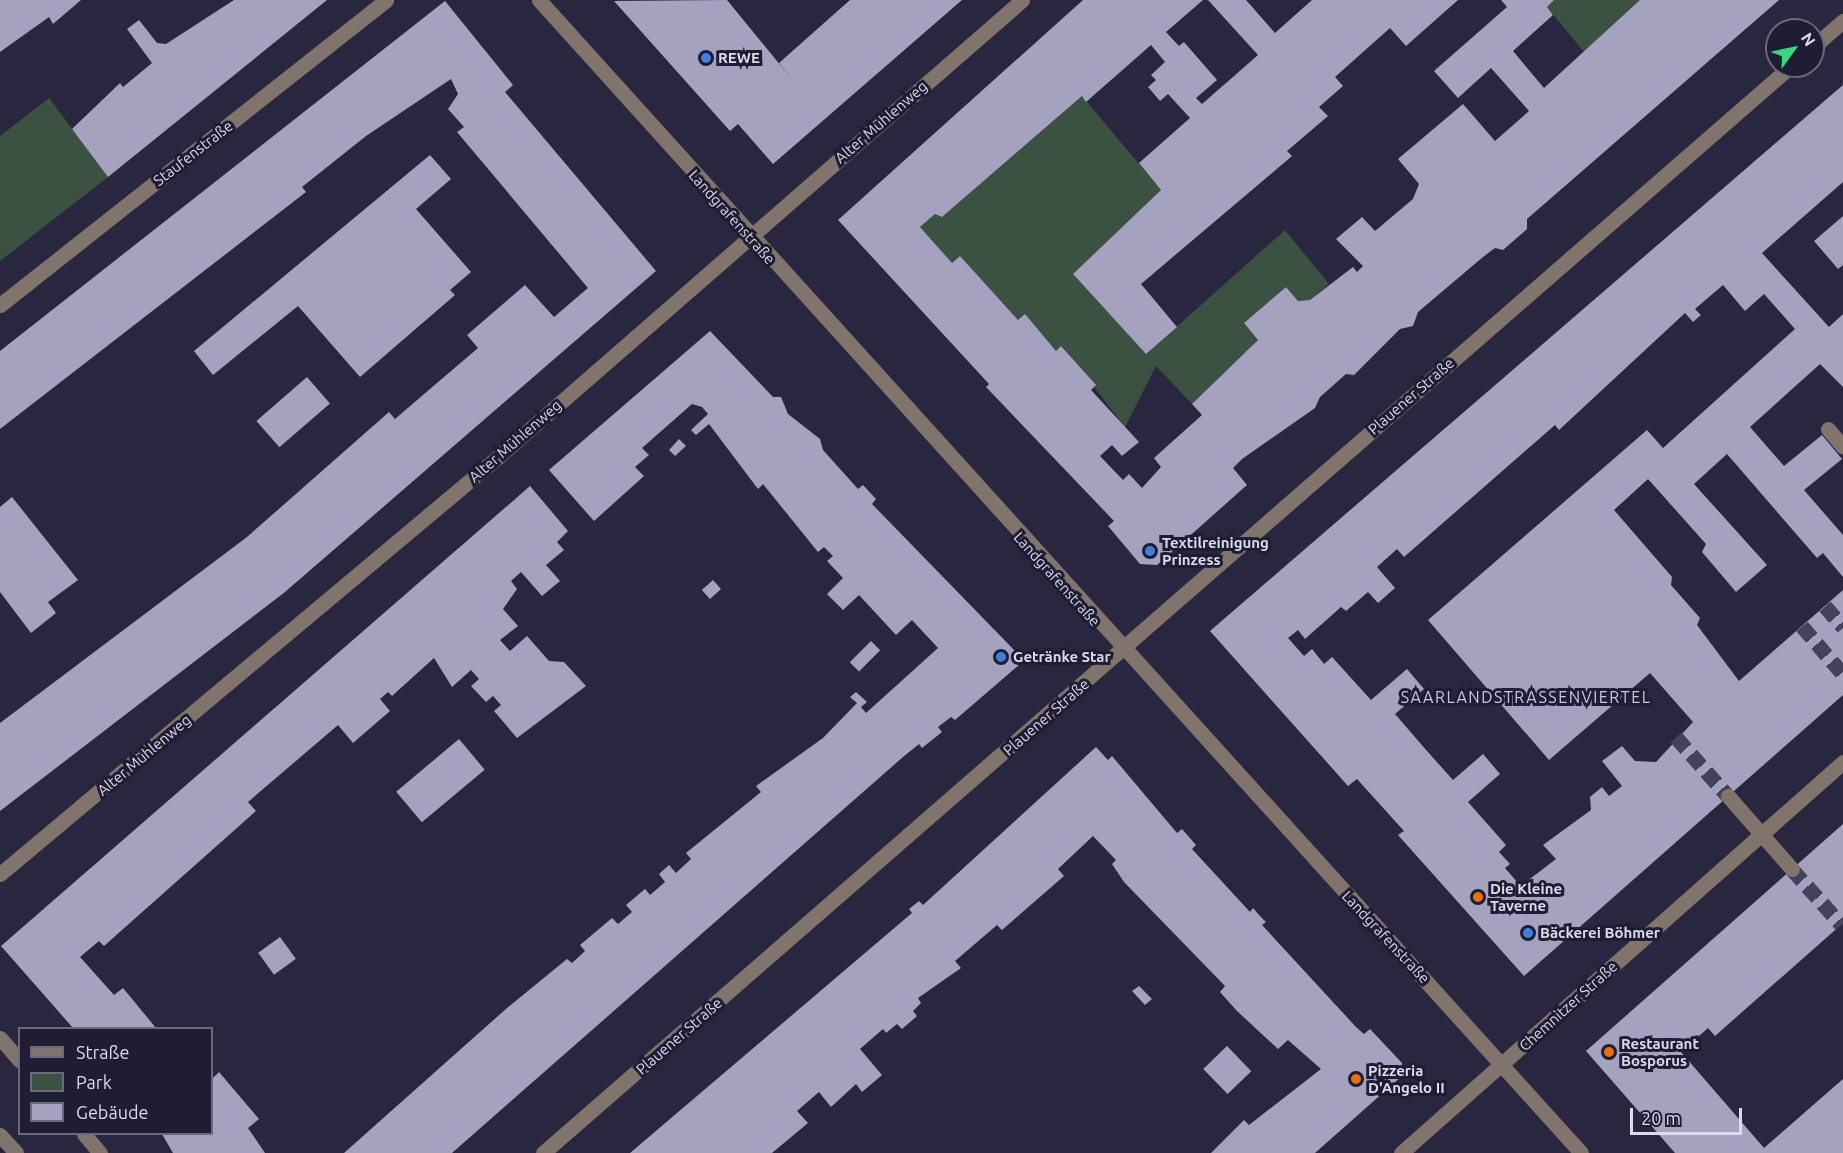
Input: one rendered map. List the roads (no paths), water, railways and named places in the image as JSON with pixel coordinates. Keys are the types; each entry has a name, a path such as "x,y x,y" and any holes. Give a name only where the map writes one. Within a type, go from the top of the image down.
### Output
{"street":[{"name":"Staufenstraße","path":"0,305 386,0"},
{"name":"Landgrafenstraße","path":"538,0 1120,649 1503,1064 1581,1153"},
{"name":"Alter Mühlenweg","path":"0,874 491,462 1022,0"},
{"path":"1825,37 1843,21"},
{"name":"Plauener Straße","path":"543,1153 1777,78"},
{"path":"1828,429 1843,447"},
{"name":"Chemnitzer Straße","path":"1401,1153 1843,762"},
{"path":"1728,796 1792,869"},
{"path":"0,1038 18,1058"},
{"path":"0,1135 16,1153"},
{"path":"85,1135 100,1153"}],"tunnel":[{"path":"1825,606 1843,627"},
{"path":"1802,626 1843,674"},
{"path":"1676,737 1728,796"},
{"path":"1792,869 1841,924"}],"place":[{"name":"REWE","path":"706,58"},
{"name":"Textilreinigung Prinzess","path":"1150,551"},
{"name":"Getränke Star","path":"1001,657"},
{"name":"Die Kleine Taverne","path":"1478,897"},
{"name":"Bäckerei Böhmer","path":"1528,933"},
{"name":"Restaurant Bosporus","path":"1609,1052"},
{"name":"Pizzeria D'Angelo II","path":"1356,1079"}],"district":[{"name":"SAARLANDSTRASSENVIERTEL","path":"1526,697"}]}
